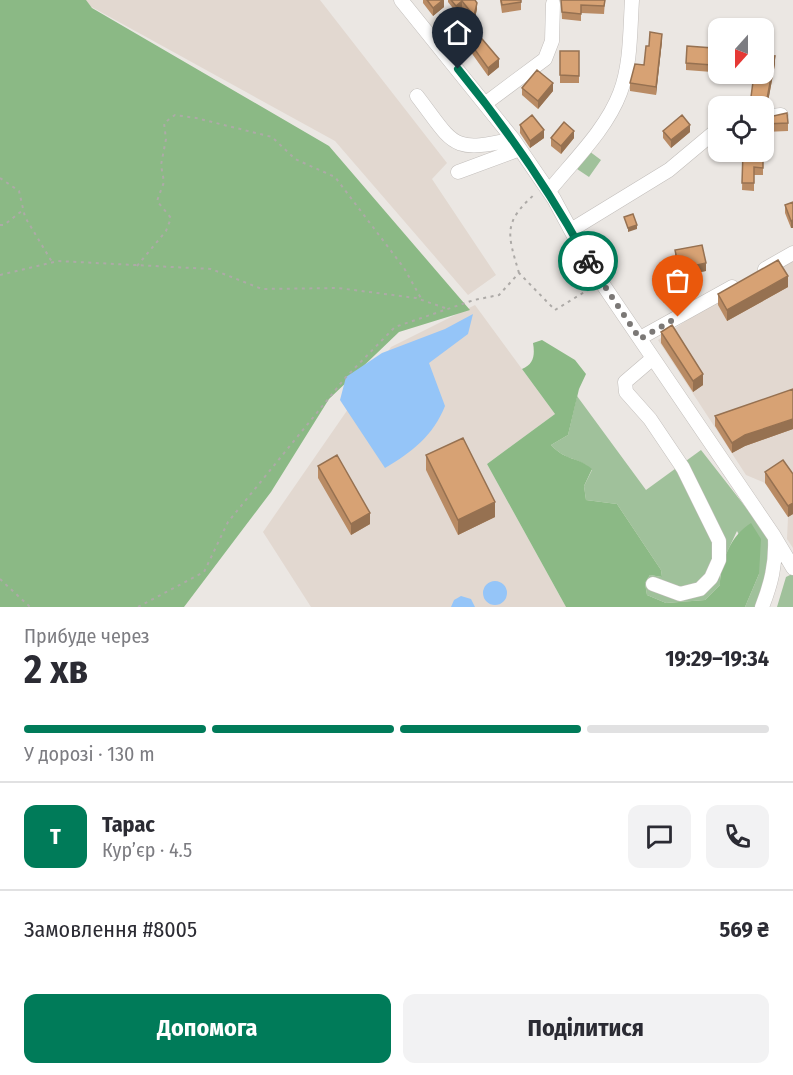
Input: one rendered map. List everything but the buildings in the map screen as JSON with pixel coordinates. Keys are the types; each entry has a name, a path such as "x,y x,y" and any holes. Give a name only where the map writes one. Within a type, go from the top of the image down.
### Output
{"street":[{"path":"401,0 486,103 547,188 602,282 774,536 793,568"},
{"path":"547,188 598,130 620,92 624,78 632,0"},
{"path":"486,103 545,59 552,41 553,4"},
{"path":"417,96 447,135 461,146 516,144"},
{"path":"774,116 781,115"},
{"path":"571,230 669,170 708,137"},
{"path":"458,172 516,144"},
{"path":"640,339 793,253"},
{"path":"653,358 625,382 626,392 650,419 683,468 719,541 719,560 711,578 700,589 680,594 653,584"},
{"path":"762,607 771,585 776,561 774,536"}],"path":[{"path":"137,266 166,231 171,218 157,201 164,182 161,165 166,139 164,123 175,115 272,137 295,159 335,177 404,268 422,300"},
{"path":"0,178 19,191 23,210 52,262"},
{"path":"547,188 512,218 508,234 519,273 555,310 602,282"},
{"path":"0,225 4,225 23,210"},
{"path":"0,275 52,262 211,269 262,289 338,288 422,300 448,309"},
{"path":"138,607 204,572 228,522 346,377 395,327 500,295 519,273"},
{"path":"0,579 30,607"}],"shaded area":[{"path":"79,0 320,0 447,163 432,179 496,275 468,295 335,141"},
{"path":"793,260 793,548 787,539 788,517 765,483 746,475 658,340 715,301"},
{"path":"475,305 555,414 487,464 566,607 311,607 263,532 391,347"}],"green space":[{"path":"0,0 86,0 92,8 329,146 470,310 399,332 329,399 271,492 184,607 0,607"},
{"path":"589,151 601,160 589,177 577,169"},
{"path":"542,340 575,360 586,374 579,389 568,435 551,445 562,454 592,469 584,486 586,500 617,504 661,570 662,577 650,575 645,583 647,595 666,603 705,600 720,585 722,567 732,542 751,523 761,539 759,574 745,607 566,607 487,464 555,414 522,369 533,359 533,343"},
{"path":"577,396 646,490 701,450 769,537 770,572 756,607 745,607 759,574 737,531 720,567 720,585 705,600 666,603 647,595 645,583 650,575 662,577 661,570 617,504 586,500 584,486 592,470 581,462 562,454 551,445 568,435"},
{"path":"793,575 793,607 777,607 786,577"}],"water":[{"path":"473,314 468,334 429,363 445,406 440,417 421,442 385,468 340,400 346,377 382,353 445,329"},
{"path":"495,581 503,585 507,593 503,601 495,605 487,601 483,593 487,585"},
{"path":"461,596 471,599 475,607 451,607 454,600"}],"way so far":[{"path":"588,261 640,339 678,317"}],"route":[{"path":"458,69 513,139 554,199 588,261"}]}
